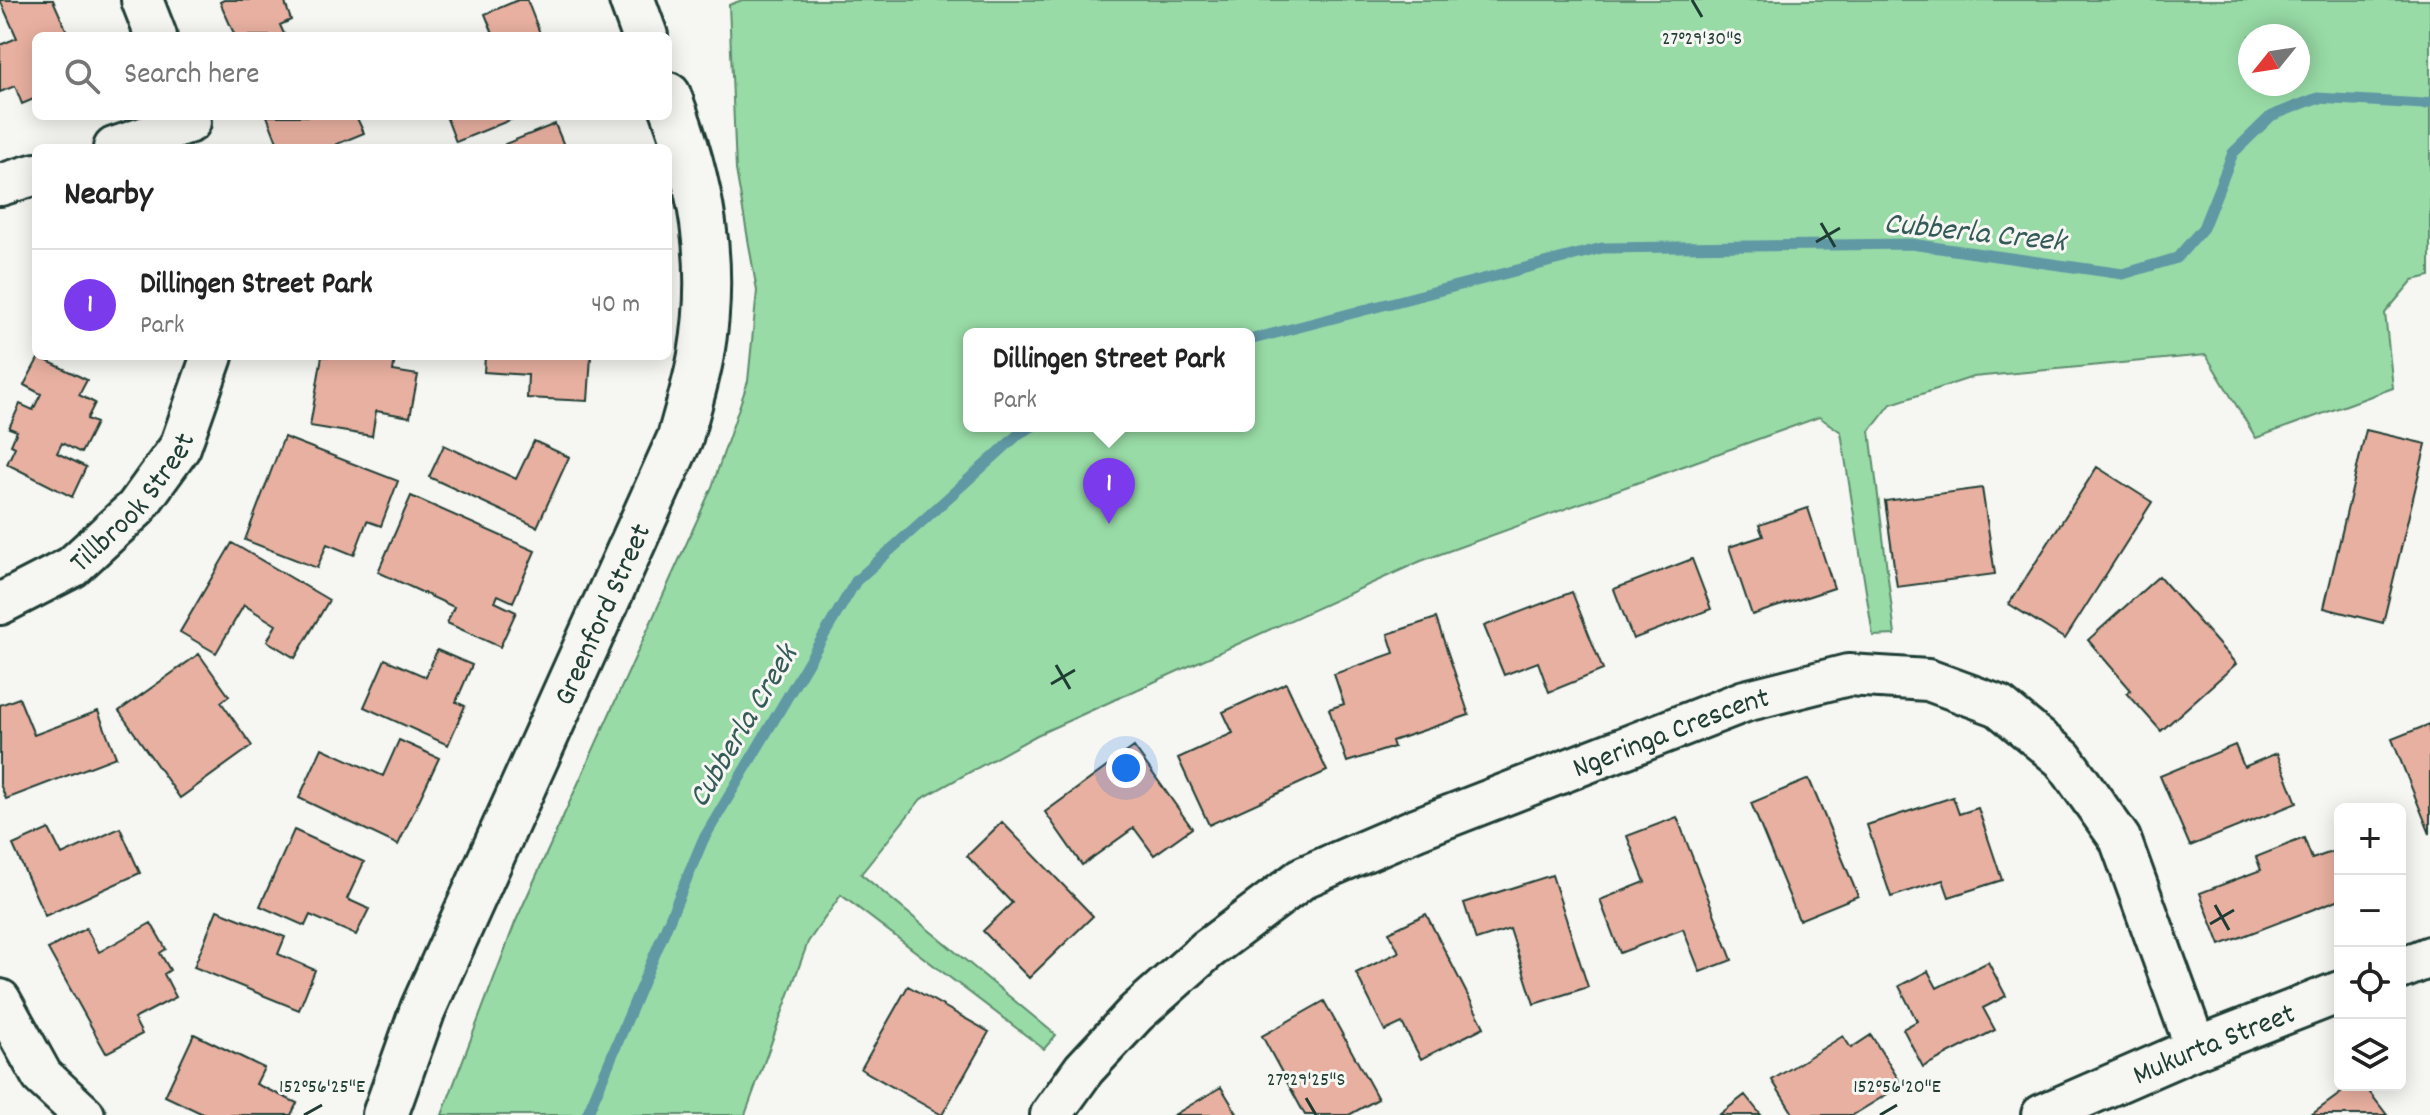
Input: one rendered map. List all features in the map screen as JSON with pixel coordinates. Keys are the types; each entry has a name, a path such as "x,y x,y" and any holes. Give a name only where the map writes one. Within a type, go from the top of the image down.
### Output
{"street":[{"path":"142,0 154,32"},
{"path":"632,0 644,32"},
{"name":"Greenford Street","path":"385,1115 423,1009 680,438 701,355 709,275 704,217 672,105"},
{"path":"130,144 192,129"},
{"path":"0,185 32,175"},
{"name":"Tillbrook Street","path":"0,604 72,567 136,508 180,447 211,360"},
{"name":"Ngeringa Crescent","path":"1051,1115 1084,1069 1136,1013 1207,950 1304,877 1416,829 1745,701 1848,675 1928,680 1999,706 2063,759 2120,839 2196,1048"},
{"path":"2406,967 2430,957"},
{"name":"Mukurta Street","path":"2042,1115 2196,1048 2334,994"},
{"path":"0,1000 42,1076 84,1115"}],"green space":[{"path":"742,0 2430,0 2430,276 2413,280 2385,313 2393,388 2256,438 2206,355 1973,377 1891,404 1870,431 1895,635 1873,636 1841,432 1819,417 1421,561 1037,735 921,799 861,874 1056,1035 1044,1049 841,895 808,942 745,1115 442,1115 515,923 712,487 748,381 757,291 736,170 729,5"}],"building":[{"path":"0,0 53,0 67,32 32,32 32,100 22,104 15,86 0,92 0,45 17,38"},
{"path":"284,0 291,20 280,25 283,32 233,32 220,2"},
{"path":"518,0 527,0 539,32 492,32 485,14"},
{"path":"269,120 358,120 364,133 337,144 278,144"},
{"path":"448,120 510,120 456,142"},
{"path":"555,124 563,144 505,144"},
{"path":"37,360 45,360 87,380 79,395 95,403 87,419 96,423 81,453 62,443 57,453 86,467 72,497 7,464 15,447 11,445 17,431 9,428 20,404 33,410 41,394 24,385"},
{"path":"321,360 395,360 393,371 418,375 410,417 376,411 372,436 310,426"},
{"path":"485,360 591,360 588,401 527,398 528,375 484,372"},
{"path":"2366,430 2426,444 2383,623 2324,608"},
{"path":"284,437 398,481 381,526 367,521 354,555 327,544 317,568 245,540"},
{"path":"534,441 569,457 537,527 429,477 444,445 516,479"},
{"path":"2097,467 2152,502 2065,639 2009,604"},
{"path":"1982,488 1995,574 1897,587 1885,501"},
{"path":"411,496 535,551 513,602 498,595 495,602 516,612 500,647 447,623 454,607 378,572"},
{"path":"1808,508 1834,588 1752,615 1729,547 1763,536 1759,525"},
{"path":"232,543 329,600 295,658 267,641 276,625 244,605 216,653 180,632"},
{"path":"1692,559 1711,609 1633,639 1614,589"},
{"path":"2159,576 2236,664 2161,731 2127,693 2131,690 2088,640"},
{"path":"1572,592 1603,670 1549,692 1538,662 1504,675 1484,626"},
{"path":"1436,618 1469,715 1392,741 1394,747 1347,762 1329,709 1344,704 1334,674 1394,653 1388,634"},
{"path":"437,650 472,665 456,702 465,706 448,745 364,707 385,659 426,677"},
{"path":"199,654 229,696 221,702 252,746 180,798 119,711"},
{"path":"1286,683 1327,771 1209,825 1178,758 1233,733 1223,712"},
{"path":"19,698 34,735 98,711 116,757 6,799 0,784 0,705"},
{"path":"2430,724 2430,834 2392,739"},
{"path":"399,740 439,758 398,845 299,798 322,748 383,776"},
{"path":"2235,745 2244,767 2277,753 2297,803 2190,846 2160,776"},
{"path":"1134,747 1192,828 1154,855 1134,828 1082,865 1045,812"},
{"path":"1809,779 1858,896 1799,920 1751,803"},
{"path":"1953,797 1959,814 1978,808 2002,880 1949,897 1943,880 1891,897 1867,825"},
{"path":"1677,817 1732,960 1700,972 1683,929 1620,953 1600,900 1645,882 1627,836"},
{"path":"1002,822 1093,916 1029,978 983,931 1012,903 967,856"},
{"path":"120,828 140,873 45,916 13,845 49,829 62,855"},
{"path":"294,830 364,862 347,899 369,909 356,935 310,915 305,926 260,906"},
{"path":"2304,838 2312,859 2334,851 2334,901 2220,945 2200,893 2261,870 2256,857"},
{"path":"1552,875 1588,987 1534,1004 1510,929 1476,940 1464,903"},
{"path":"217,910 285,937 278,954 315,970 299,1010 194,967"},
{"path":"1426,914 1484,1027 1421,1059 1402,1023 1385,1031 1356,973 1399,952 1389,932"},
{"path":"151,923 166,949 160,953 170,970 164,974 176,997 134,1019 142,1034 106,1053 48,949 86,928 99,952"},
{"path":"1988,962 2006,996 1983,1008 1995,1030 1923,1067 1903,1029 1917,1021 1899,986 1928,971 1937,988"},
{"path":"908,986 989,1032 942,1115 861,1069"},
{"path":"1324,1001 1378,1099 1349,1115 1305,1115 1262,1036"},
{"path":"194,1034 264,1068 256,1084 297,1103 291,1115 205,1115 165,1096"},
{"path":"1871,1035 1902,1085 1853,1115 1794,1115 1772,1080 1843,1036 1851,1048"},
{"path":"1221,1087 1238,1115 1174,1115"},
{"path":"2344,1091 2369,1091 2387,1115 2311,1115"},
{"path":"1745,1095 1761,1115 1719,1115"}],"waterway":[{"name":"Cubberla Creek","path":"1255,338 1602,248 1911,244 2123,274 2177,258 2203,228 2233,153 2271,116 2317,98 2430,102"},
{"name":"Cubberla Creek","path":"587,1115 703,840 856,581 1022,432"}],"place":[{"name":"Dillingen Street Park","path":"1109,524"}]}
